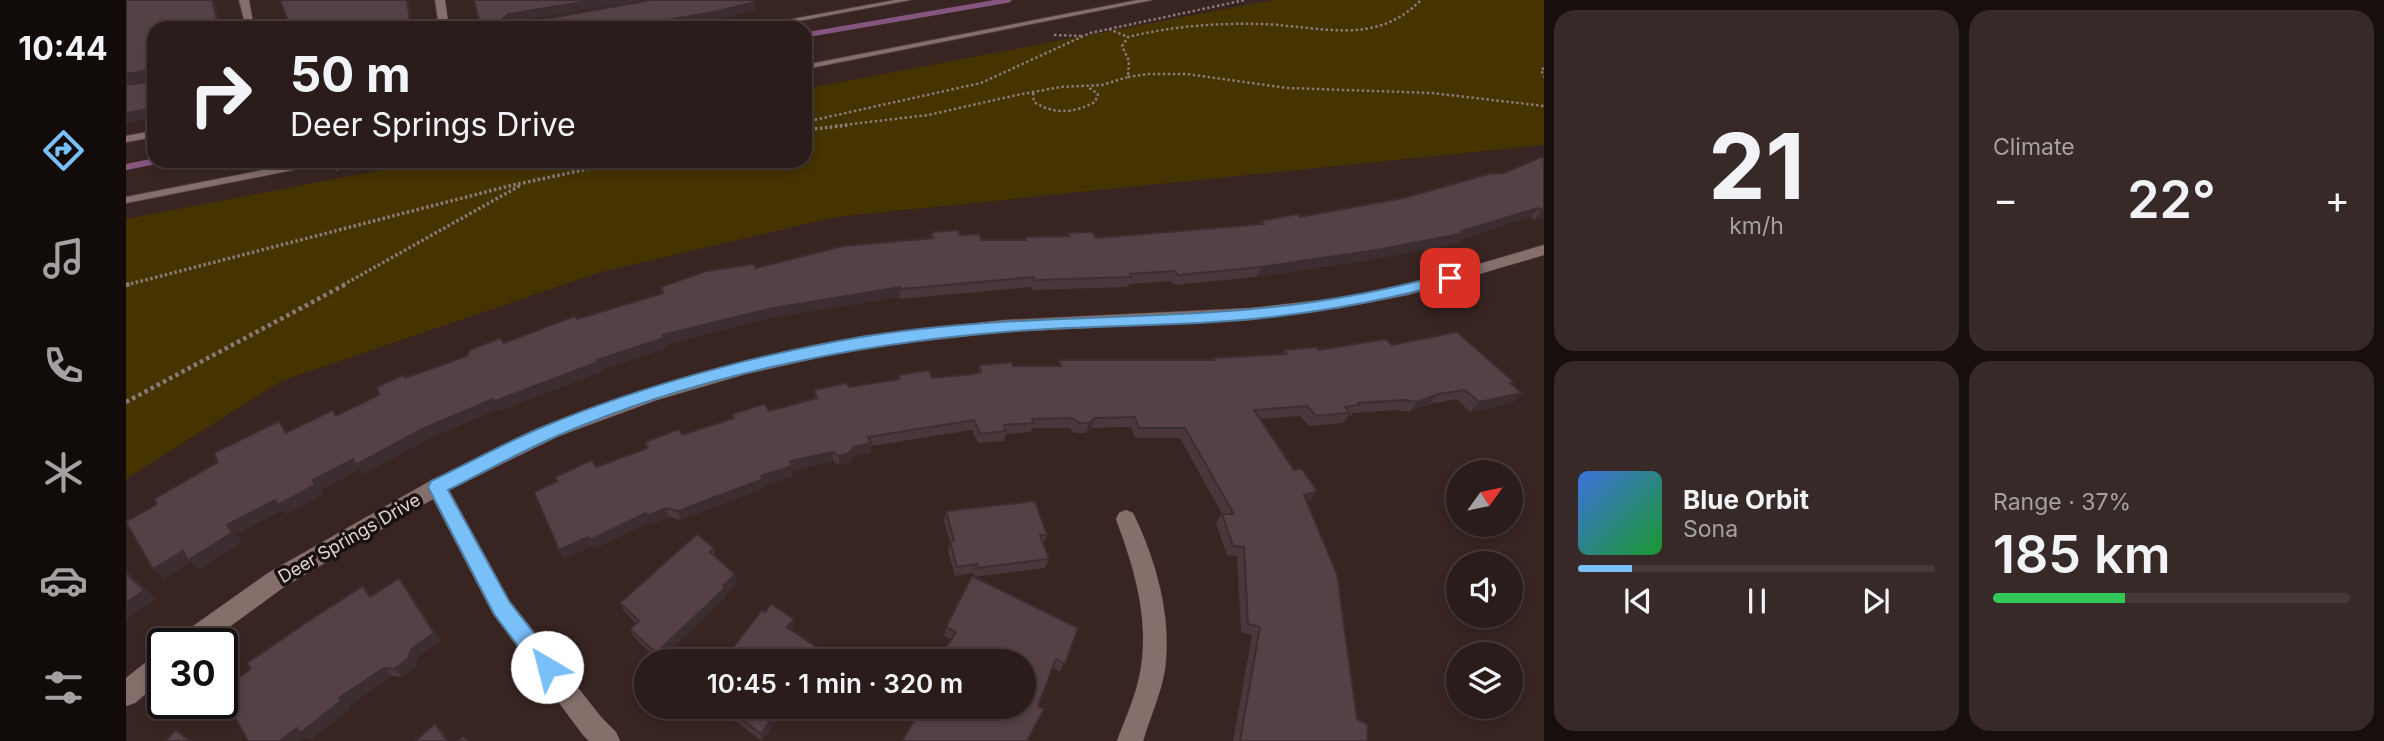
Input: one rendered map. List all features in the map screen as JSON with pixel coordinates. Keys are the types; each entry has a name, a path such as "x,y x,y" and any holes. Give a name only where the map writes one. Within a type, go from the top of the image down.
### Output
{"street":[{"path":"244,0 249,20"},
{"path":"440,0 443,21"},
{"name":"Deer Springs Drive","path":"209,628 276,580 437,487 552,430 653,394 746,368 862,342 1004,326 1251,314 1340,303 1408,290 1544,250"},
{"path":"437,487 501,607 592,726 607,741"},
{"path":"1126,519 1141,557 1157,621 1153,669 1130,741"},
{"path":"126,694 147,676"}],"lane":[{"path":"788,21 906,0"},
{"path":"812,66 1149,0"},
{"path":"126,139 147,135"},
{"path":"126,200 288,168"}],"path":[{"path":"812,120 981,83 1090,33 1245,0"},
{"path":"1110,29 1128,37 1180,26 1240,24 1347,31 1376,27 1403,18 1421,0"},
{"path":"1128,37 1122,46 1129,61 1128,77"},
{"path":"1544,68 1541,70 1544,78"},
{"path":"812,129 928,116 1033,92 1102,85 1152,72 1185,73 1307,90 1418,92 1544,106"},
{"path":"1033,92 1034,102 1045,110 1065,113 1095,102 1098,94 1088,86"},
{"path":"126,285 593,168"},
{"path":"126,402 306,306 526,183"}],"shaded area":[{"path":"1273,0 1544,0 1544,145 835,217 601,272 281,381 126,479 126,219 392,168 812,168 812,88"}],"building":[{"path":"126,0 212,0 217,21 147,21 147,70 126,74"},
{"path":"280,0 407,0 410,21 288,21"},
{"path":"474,0 594,0 509,14 502,19 503,21 479,21"},
{"path":"651,0 755,2 662,21 534,21"},
{"path":"147,82 147,109 126,113 126,85"},
{"path":"1544,157 1544,210 1538,208 1462,231 1465,233 1382,249 1261,267 1178,275 1175,271 1130,274 1131,277 1034,280 1034,277 900,287 768,309 663,335 664,338 597,360 598,362 495,401 493,399 422,429 356,465 353,459 313,480 315,485 278,505 275,500 227,525 232,533 188,560 183,551 153,569 126,522 157,504 154,499 218,462 214,453 279,421 286,433 333,410 336,416 379,395 377,387 403,375 405,378 467,356 470,350 500,338 504,343 575,316 577,319 663,293 661,287 706,271 754,264 756,268 843,246 933,238 931,232 958,230 960,235 979,234 982,240 1026,240 1025,237 1069,236 1067,233 1093,232 1096,238 1264,224 1261,221 1298,214 1300,217 1403,198 1489,174 1504,173"},
{"path":"1457,332 1514,382 1510,383 1522,393 1479,402 1465,390 1438,394 1417,402 1405,400 1358,403 1359,405 1345,407 1350,413 1316,416 1307,406 1254,410 1294,470 1302,469 1317,491 1304,495 1337,574 1357,719 1368,725 1367,741 1240,741 1260,627 1248,624 1244,547 1233,546 1222,514 1234,514 1185,428 1139,428 1135,417 1095,418 1089,423 1079,423 1072,418 1032,419 1033,423 1004,425 1006,431 980,434 974,420 868,437 871,443 854,447 849,453 839,456 833,452 790,461 792,466 761,476 763,479 678,511 666,508 647,516 646,513 590,540 588,537 559,550 534,492 558,481 555,477 592,460 596,467 648,448 645,442 679,429 682,435 734,418 732,414 765,404 769,411 817,398 814,390 847,383 849,387 900,379 898,375 929,370 932,378 973,374 981,372 979,365 1012,362 1013,366 1061,366 1059,360 1214,360 1213,358 1287,354 1284,350 1317,347 1319,350 1386,339 1392,345"},
{"path":"1035,501 1047,535 1040,535 1049,559 976,568 977,564 957,567 946,511"},
{"path":"697,534 714,548 710,552 735,574 723,586 725,588 660,649 652,649 630,629 639,621 620,603"},
{"path":"126,573 144,590 126,603"},
{"path":"972,576 1078,628 1065,664 1056,659 1038,706 1044,709 1027,741 902,741 915,719 1036,719 1036,649 945,649 956,632 946,627"},
{"path":"399,578 434,633 411,649 408,659 394,669 384,668 339,698 341,701 300,733 297,728 280,741 248,741 236,719 238,719 238,678 251,669 247,663 363,586 370,597"},
{"path":"771,604 794,619 787,627 820,649 732,649 762,610 765,612"},
{"path":"741,719 772,719 761,734"},
{"path":"435,724 447,741 415,741"},
{"path":"176,730 190,741 165,741"}],"waterway":[{"path":"812,34 1009,0"},
{"path":"126,167 147,163"}],"route":[{"path":"547,667 501,607 437,487 552,430 653,394 746,368 862,342 1004,326 1251,314 1340,303 1408,290 1450,278"}]}
